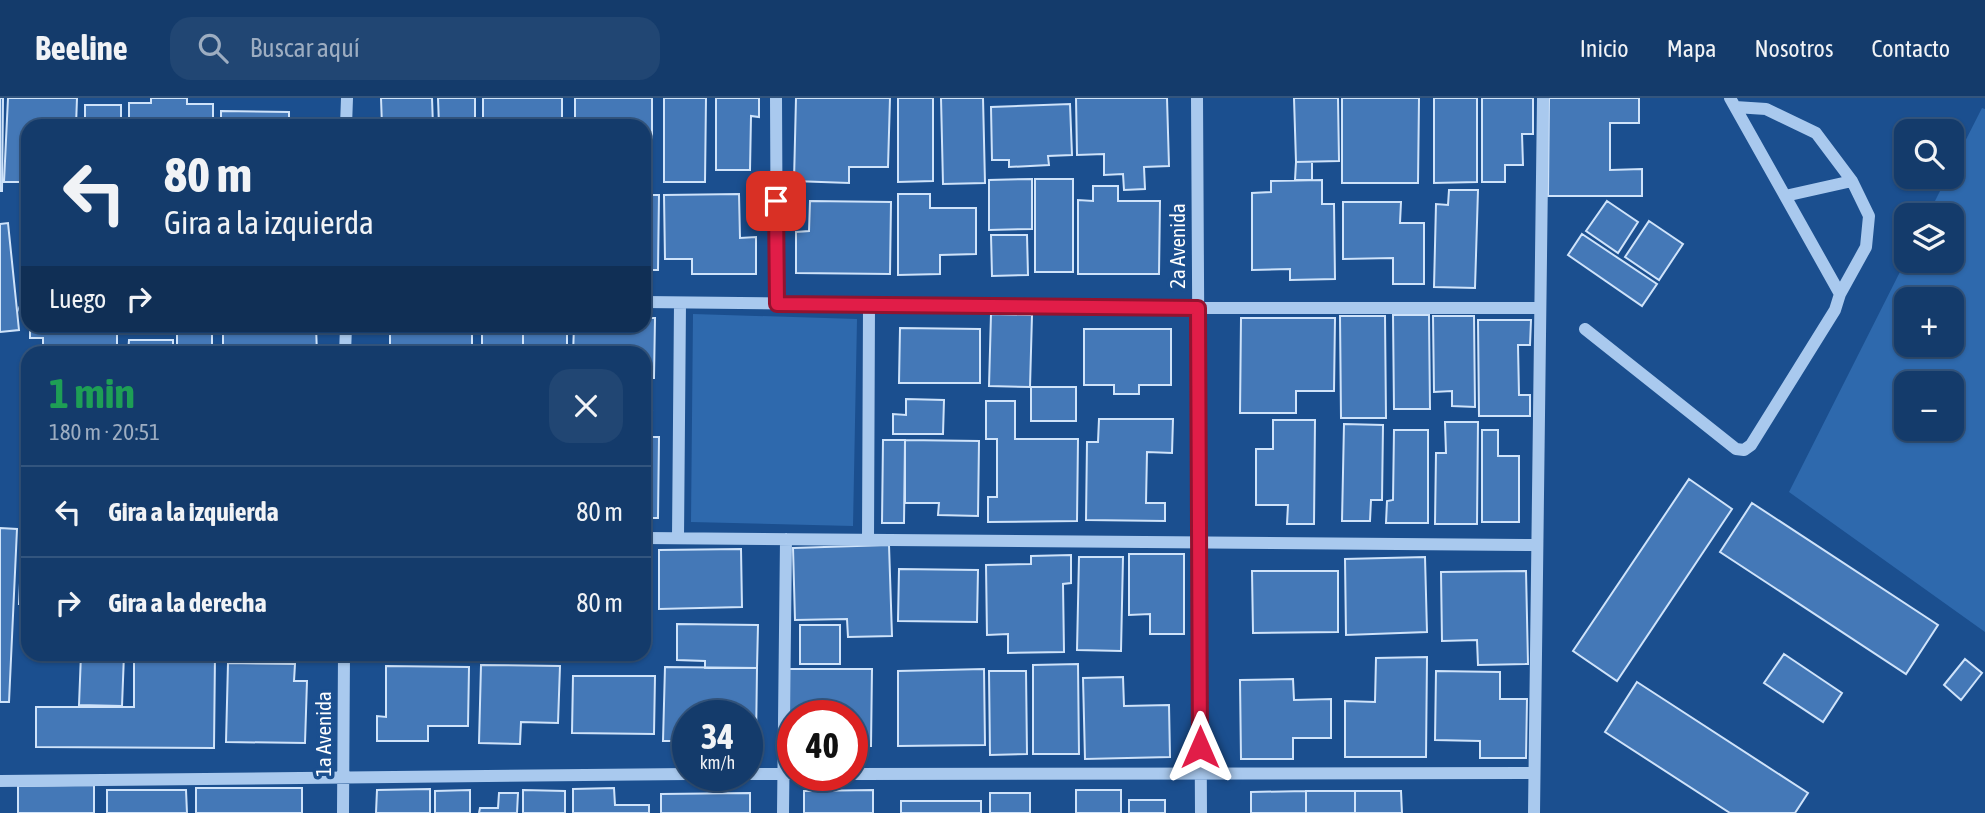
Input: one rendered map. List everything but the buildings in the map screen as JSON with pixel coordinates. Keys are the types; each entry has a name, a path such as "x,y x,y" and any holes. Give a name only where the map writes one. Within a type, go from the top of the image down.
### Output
{"street":[{"path":"346,98 346,119"},
{"path":"776,98 777,304"},
{"name":"2a Avenida","path":"1197,98 1201,813"},
{"path":"1534,813 1543,98"},
{"path":"1585,329 1736,449 1744,450 1751,445 1835,310 1840,295 1866,247 1869,216 1852,181 1816,133 1766,109 1732,102"},
{"path":"1732,102 1840,295"},
{"path":"1786,196 1852,181"},
{"path":"651,302 1198,308 1540,308"},
{"path":"678,538 680,303"},
{"path":"868,540 869,305"},
{"path":"651,538 1538,545"},
{"path":"786,538 787,700"},
{"name":"1a Avenida","path":"343,813 344,661"},
{"path":"868,774 1534,773"},
{"path":"0,780 672,774"},
{"path":"783,813 786,791"}],"shaded area":[{"path":"1982,108 1985,109 1985,632 1789,492 1899,273 1964,273 1964,203 1934,203 1941,189 1964,189 1964,143"},
{"path":"693,314 857,319 853,526 691,522"}],"route":[{"path":"776,201 777,304 1198,308 1200,747"}]}
